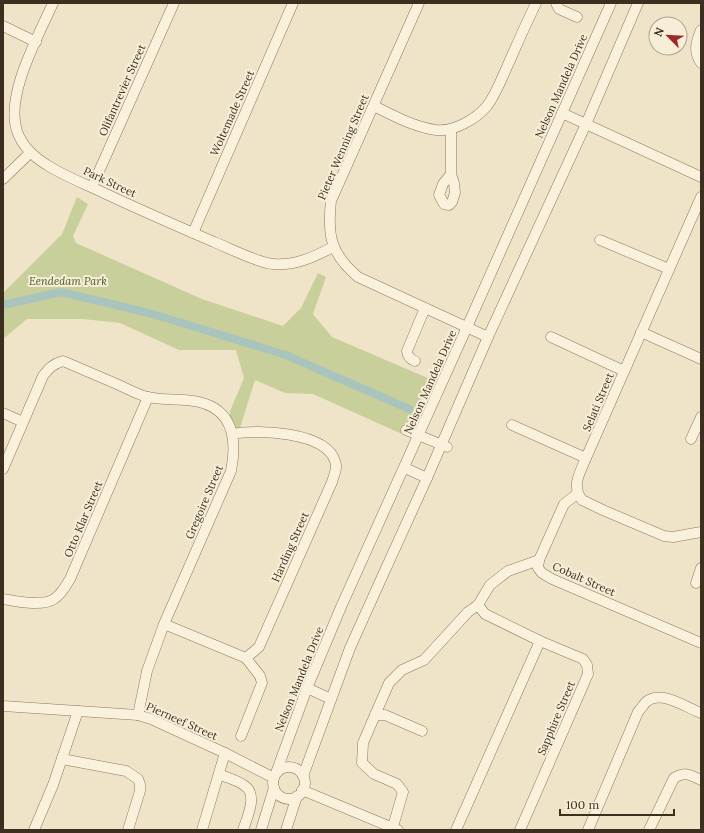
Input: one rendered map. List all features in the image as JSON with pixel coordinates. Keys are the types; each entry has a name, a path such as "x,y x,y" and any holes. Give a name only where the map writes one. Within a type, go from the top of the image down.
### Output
{"street":[{"name":"Park Street","path":"53,3 21,78 16,98 15,113 18,132 30,153 46,165 92,188 192,233 271,264 286,265 301,261 317,256 333,247"},
{"name":"Olifantrevier Street","path":"92,188 174,3"},
{"name":"Woltemade Street","path":"192,233 293,3"},
{"name":"Pieter Wenning Street","path":"419,3 332,201 330,215 333,247 345,266 358,276 488,337"},
{"path":"374,106 402,120 437,130 451,130 470,120 486,106 496,91 536,3"},
{"path":"556,3 559,9 577,17"},
{"name":"Nelson Mandela Drive","path":"275,776 307,688 344,600 405,468 611,3"},
{"path":"303,776 350,648 376,588 427,478 444,446 488,337 586,124 638,3"},
{"path":"3,26 36,42"},
{"path":"701,30 695,48 696,56 701,63"},
{"path":"562,113 701,176"},
{"path":"451,130 451,174"},
{"path":"3,179 30,153"},
{"name":"Selati Street","path":"577,494 577,480 586,458 701,197"},
{"path":"600,240 669,269"},
{"path":"416,361 411,360 407,352 425,308"},
{"path":"641,332 701,359"},
{"path":"551,336 624,371"},
{"name":"Gregoire Street","path":"23,422 43,376 50,367 63,361 148,397 199,402 211,406 223,415 233,434 234,457 231,470 164,624 147,671 138,715"},
{"name":"Otto Klar Street","path":"3,599 45,603 54,599 62,591 70,579 148,397"},
{"path":"3,413 23,422 3,469"},
{"path":"691,439 701,417"},
{"path":"512,425 586,458"},
{"path":"406,430 444,446"},
{"name":"Harding Street","path":"233,434 258,431 285,433 306,438 325,448 333,455 336,462 332,482 259,647 246,658"},
{"path":"405,468 427,478"},
{"path":"577,494 582,500 664,536 673,537 701,532"},
{"name":"Cobalt Street","path":"577,494 564,504 539,560 538,568 542,573 552,579 701,643"},
{"path":"300,793 394,829 403,792 397,784 374,774 362,763 363,743 389,683 402,670 424,660 468,612 478,605 490,585 508,571 539,560"},
{"path":"696,583 701,568"},
{"name":"Sapphire Street","path":"478,605 485,614 583,659 588,664 588,674 520,830"},
{"path":"164,624 246,658 260,676 262,683 260,691 240,736"},
{"path":"456,830 540,640"},
{"path":"307,688 331,698"},
{"path":"588,830 638,712 646,702 654,698 665,697 701,713"},
{"name":"Pierneef Street","path":"3,706 138,715 151,719 275,776"},
{"path":"34,830 54,785 78,711"},
{"path":"375,715 385,715 422,731"},
{"path":"202,830 225,753"},
{"path":"62,759 126,771 138,778 140,791 128,830"},
{"path":"261,830 274,788 275,776 284,768 289,767 298,770 303,776 305,783 286,830"},
{"path":"219,774 241,783 247,787 250,792 250,808 243,830"},
{"path":"649,830 674,778 680,774 687,774 701,780"},
{"path":"274,788 281,797 292,798 300,793"}],"green space":[{"name":"Eendedam Park","path":"77,197 88,204 73,236 76,243 202,299 283,326 301,308 318,273 326,277 313,314 332,337 430,379 404,435 313,394 285,393 255,380 239,431 229,428 230,411 244,378 236,350 179,350 120,323 83,319 27,319 3,339 3,293 62,234"}],"waterway":[{"path":"3,305 61,292 149,313 286,355 409,409"}]}
